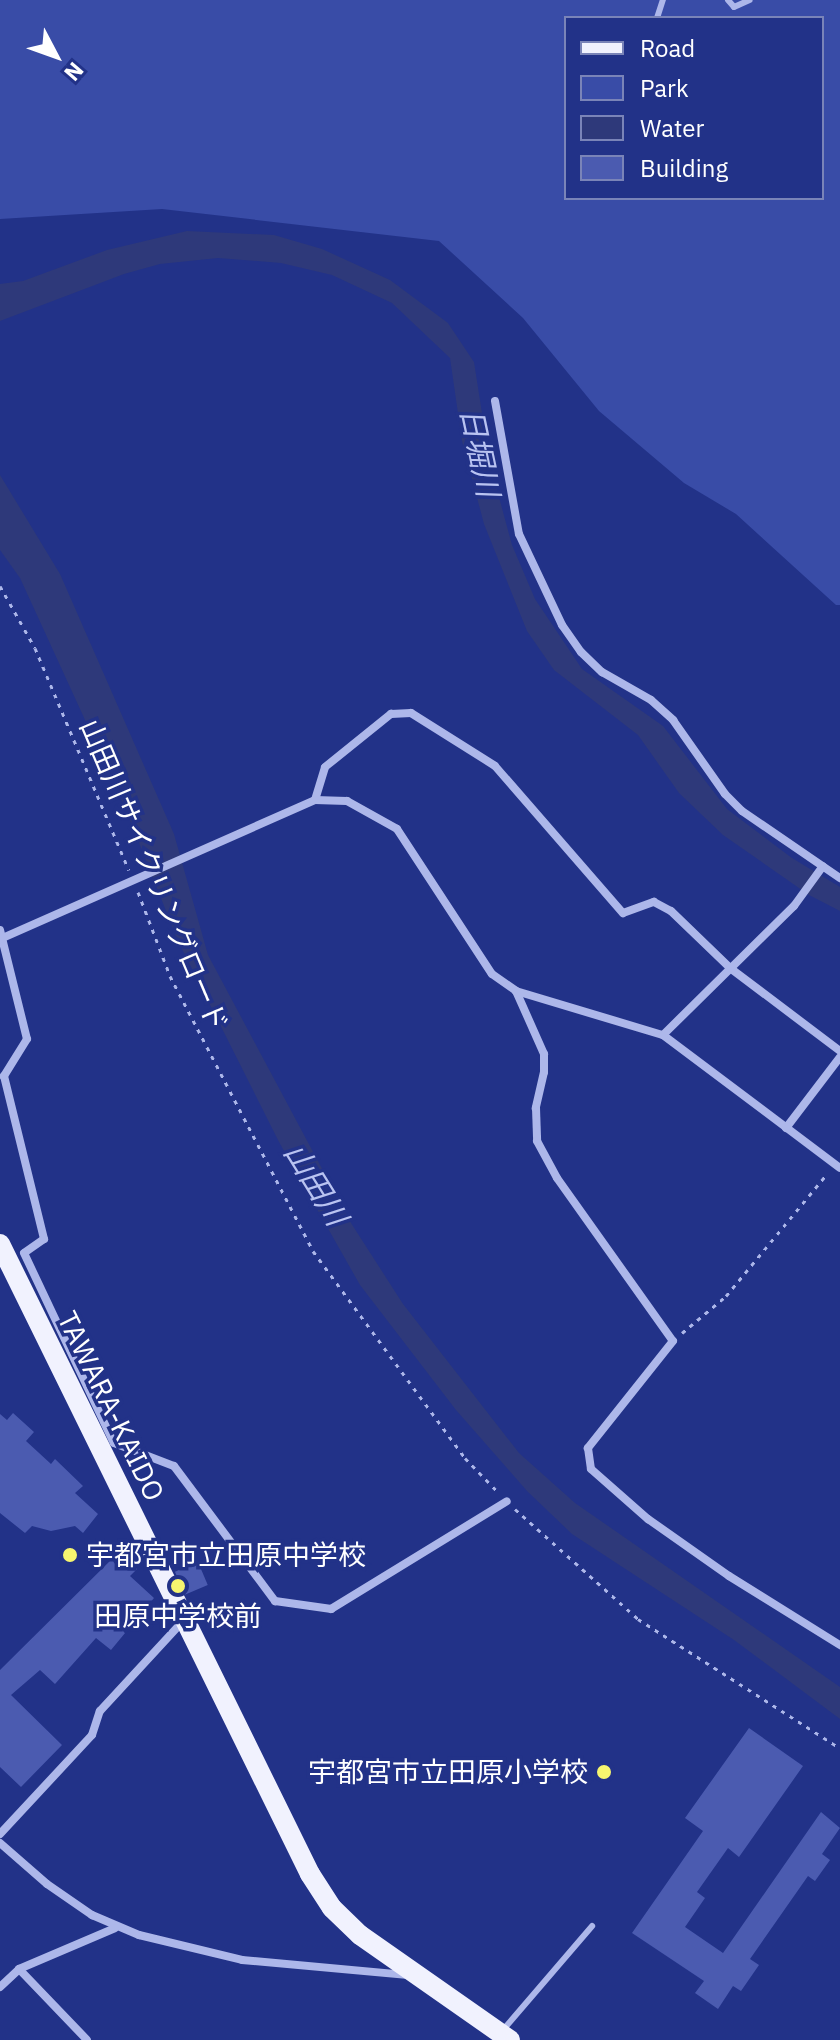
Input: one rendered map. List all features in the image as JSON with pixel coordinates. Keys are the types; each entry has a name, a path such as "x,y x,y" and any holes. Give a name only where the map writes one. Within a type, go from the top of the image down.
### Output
{"main road":[{"name":"TAWARA-KAIDO","path":"0,1244 310,1874 332,1908 360,1935 505,2036"}],"street":[{"path":"495,401 519,534 562,625 581,652 602,672 651,700 673,720 725,794 742,811 840,878"},
{"path":"315,800 325,767 391,714 411,713 495,766 623,913 654,902 671,911 730,968 840,1054 786,1128"},
{"path":"507,1501 331,1609 275,1601 174,1466 114,1443 24,1253 44,1239 4,1076 27,1039 1,936 315,800 347,801 397,829 474,952 492,974 516,991 663,1035 837,1166"},
{"path":"663,1035 794,906 823,866"},
{"path":"516,991 544,1054 544,1072 536,1108 537,1141 557,1178 673,1341 588,1448 591,1469 648,1519 729,1576 840,1645"},
{"path":"0,1834 92,1735 100,1711 184,1620"},
{"path":"0,1843 47,1884 115,1928 242,1960 421,1977"},
{"path":"0,1987 19,1969 115,1928"},
{"path":"19,1969 87,2040"}],"lane":[{"path":"728,0 734,7 750,0"},
{"path":"505,2036 592,1926"}],"path":[{"name":"山田川サイクリングロード","path":"0,586 35,648 134,881 170,976 313,1251 465,1458 507,1501 638,1619 840,1748"},
{"path":"673,1341 726,1296 837,1166"}],"green space":[{"path":"0,0 840,0 840,605 836,605 736,514 684,483 599,411 523,318 439,241 162,209 0,219"}],"water":[{"name":"日堀川","path":"187,231 274,235 322,249 390,280 448,323 474,362 490,464 512,545 535,599 582,669 663,726 727,809 792,858 840,887 840,911 809,895 723,835 679,793 638,735 554,670 527,631 484,524 462,441 450,358 392,303 332,275 281,263 218,258 160,264 124,274 0,321 0,284 23,281 107,250"},
{"name":"山田川","path":"0,475 60,574 174,834 208,955 351,1223 403,1304 519,1453 575,1503 840,1687 840,1719 734,1640 572,1534 527,1491 456,1410 360,1285 279,1142 178,941 124,805 20,578 0,550"}],"building":[{"path":"13,1413 34,1432 26,1441 51,1464 55,1459 83,1486 75,1493 98,1514 83,1533 75,1526 51,1531 32,1526 25,1533 0,1513 0,1414 7,1420"},
{"path":"118,1553 137,1569 130,1576 154,1598 111,1650 96,1638 55,1684 40,1670 11,1695 62,1745 21,1787 0,1767 0,1670"},
{"path":"198,1562 208,1585 185,1595 175,1572"},
{"path":"749,1728 803,1766 739,1857 728,1848 697,1892 705,1898 685,1927 723,1953 821,1812 840,1828 822,1854 830,1860 815,1881 808,1876 750,1959 759,1965 741,1991 733,1986 718,2009 695,1993 704,1981 632,1933 703,1831 685,1818"}],"place":[{"name":"宇都宮市立田原中学校","path":"70,1555"},
{"name":"田原中学校前","path":"178,1586"},
{"name":"宇都宮市立田原小学校","path":"604,1772"}]}
